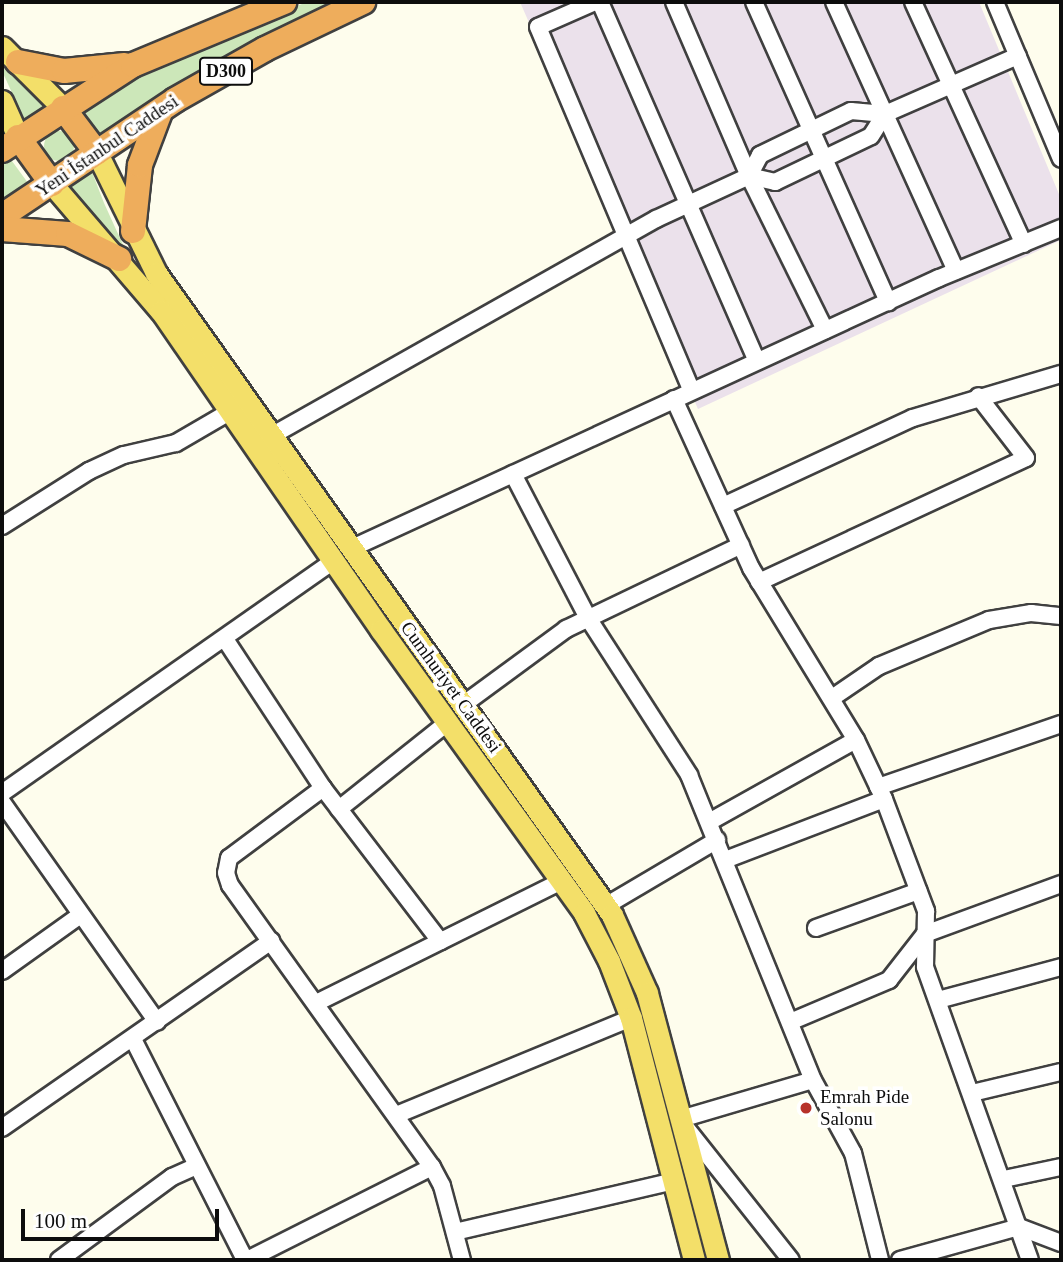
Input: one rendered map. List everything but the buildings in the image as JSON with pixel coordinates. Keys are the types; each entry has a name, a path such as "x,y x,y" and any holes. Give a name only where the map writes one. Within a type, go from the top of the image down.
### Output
{"highway":[{"name":"D300","path":"10,143 133,65 284,2"},
{"name":"Yeni İstanbul Caddesi","path":"2,216 160,112 265,49 363,2"},
{"path":"10,55 64,71 133,65"},
{"path":"63,108 97,153"},
{"path":"133,231 140,165 160,112"},
{"path":"10,143 52,184"},
{"path":"2,229 68,234 119,259"}],"main road":[{"path":"10,55 63,108"},
{"path":"2,101 10,143"},
{"name":"Cumhuriyet Caddesi","path":"97,153 133,231 156,272 271,436 447,723 562,881 599,939 631,1018 694,1260"},
{"name":"Cumhuriyet Caddesi","path":"52,184 119,259 342,555 464,705 607,905 647,993 685,1124 718,1260"}],"street":[{"path":"692,391 538,27 597,2 757,361"},
{"path":"674,2 749,176 825,330"},
{"path":"754,2 888,302"},
{"path":"834,2 956,271"},
{"path":"913,2 1024,244"},
{"path":"995,2 1061,159"},
{"path":"749,176 760,155 851,111 886,114 1018,56"},
{"path":"271,436 627,235 749,176 775,181 823,160 871,136 886,114"},
{"path":"2,793 342,555 825,330 956,271 1061,228"},
{"path":"723,506 879,432 978,397 1061,374"},
{"path":"759,582 1026,458 978,397"},
{"path":"674,399 759,582 832,698 881,793 926,911 925,967 1004,1179 1030,1260"},
{"path":"2,526 89,471 124,455 176,443 231,411"},
{"path":"513,474 589,618 689,775 726,860 813,1080 853,1153 880,1260"},
{"path":"464,705 589,618 741,545"},
{"path":"832,698 880,666 989,620 1031,612 1061,616"},
{"path":"225,639 323,788 440,942"},
{"path":"339,808 447,723"},
{"path":"726,860 881,793 1061,724"},
{"path":"709,821 856,740"},
{"path":"323,788 229,858 226,865 230,885 432,1167 455,1232 461,1260"},
{"path":"2,802 79,916 157,1022"},
{"path":"607,905 717,840"},
{"path":"316,1003 562,881"},
{"path":"790,1023 889,980 925,934 1061,884"},
{"path":"816,928 919,891"},
{"path":"2,971 79,916"},
{"path":"2,1128 271,941"},
{"path":"938,1000 1061,967"},
{"path":"396,1115 631,1018"},
{"path":"133,1039 246,1260 432,1167"},
{"path":"972,1093 1061,1072"},
{"path":"791,1260 685,1124 813,1080"},
{"path":"59,1260 172,1178 197,1166"},
{"path":"1004,1179 1061,1167"},
{"path":"455,1232 675,1181"},
{"path":"900,1260 1019,1227 1061,1243"}],"shaded area":[{"path":"520,2 979,2 1061,199 1061,240 698,409"}],"green space":[{"path":"307,2 338,2 100,136 82,107 222,36"},
{"path":"2,54 46,105 25,121 2,71"},
{"path":"59,131 70,135 74,146 70,157 59,161 48,157 44,146 48,135"},
{"path":"9,157 28,183 2,203 2,163"},
{"path":"92,172 104,203 124,247 68,188"},
{"path":"353,572 567,859 628,963 672,1113 707,1260 702,1260 633,995"}],"place":[{"name":"Emrah Pide Salonu","path":"806,1108"}]}
